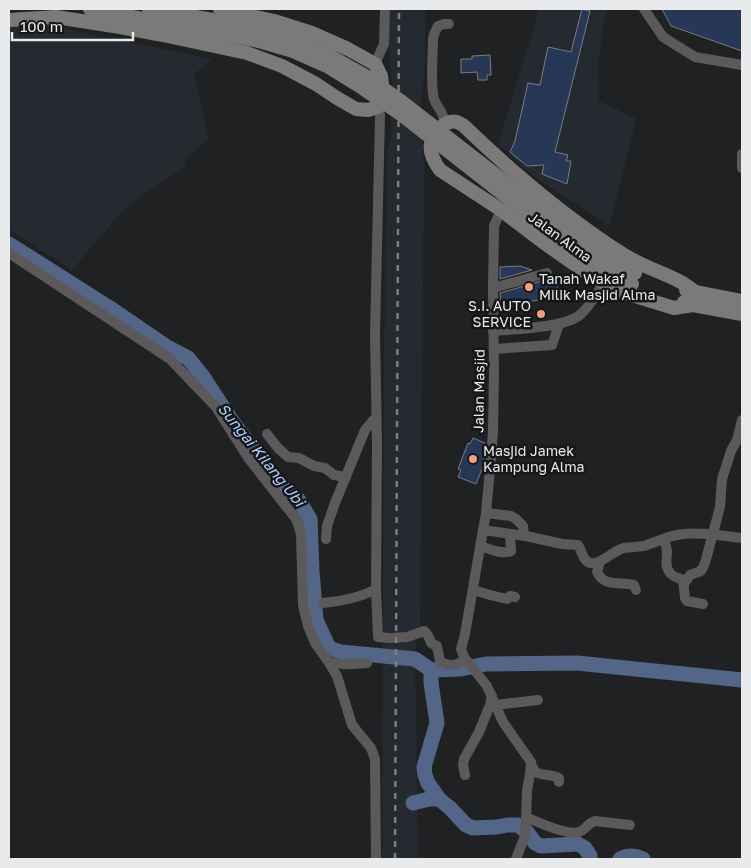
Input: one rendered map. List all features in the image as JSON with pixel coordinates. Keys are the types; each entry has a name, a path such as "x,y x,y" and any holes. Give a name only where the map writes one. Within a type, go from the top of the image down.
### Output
{"main road":[{"path":"90,9 250,39 292,51 327,66 402,109"},
{"path":"150,9 261,30 296,41 330,56 364,75 402,109"},
{"path":"9,20 56,18 154,33 247,53 282,66 316,84 356,109 368,110 378,107 383,93 381,76 375,64 348,49 312,33 274,21 220,9"},
{"name":"Jalan Alma","path":"402,109 531,216 579,252 633,278 742,314"},
{"path":"451,122 461,124 528,184 584,228 647,268 681,282 694,299 674,308 622,292 587,273 501,210 440,170 435,163 431,145 436,132 444,125 451,122"},
{"name":"Jalan Alma","path":"694,299 742,301"}],"street":[{"path":"375,64 384,44 385,9"},
{"path":"644,9 663,37 695,57 742,65"},
{"path":"444,125 445,119 434,99 432,85 433,38 438,26 449,24"},
{"path":"378,107 380,116 375,335 376,589 378,637 407,637 424,631 427,633 431,643 437,646 438,656 442,663 447,665 457,664 466,660 487,686 503,722 531,762 534,771 540,774 554,775 559,778 559,782"},
{"path":"742,154 742,168"},
{"name":"Jalan Masjid","path":"466,660 461,649 486,513 493,424 494,226 501,210"},
{"path":"9,253 170,359 216,407 250,459 296,519 301,535 303,605 308,626 315,644 337,676 352,725 371,748 375,758 376,859"},
{"path":"493,288 547,273"},
{"path":"494,331 562,323 579,316 604,283"},
{"path":"494,349 552,345 558,327 562,323"},
{"path":"326,539 327,526 365,430 376,417"},
{"path":"703,604 687,601 684,598 684,584 690,575 701,571 705,563 720,507 722,479 731,451 737,440 742,420"},
{"path":"267,434 288,457 299,458 314,466 325,468 334,475 346,477"},
{"path":"486,513 514,517 523,526 524,536"},
{"path":"483,530 562,544 578,545 582,550 583,558 588,562 596,563 623,548 643,546 678,534 713,534 742,538"},
{"path":"480,546 505,553 509,552 511,551 510,534"},
{"path":"663,540 666,546 665,561 668,569 671,574 682,580 684,584"},
{"path":"600,562 597,572 604,581 609,583 627,583 634,585 636,590"},
{"path":"323,603 346,600 376,589"},
{"path":"473,590 507,599 510,596 515,597"},
{"path":"328,661 334,664 366,664"},
{"path":"465,774 464,759 479,732 490,705 494,701 538,700"},
{"path":"516,859 524,836 531,762"},
{"path":"526,819 575,833 581,831 590,822 595,821 630,825"}],"shaded area":[{"path":"389,9 425,9 425,60 421,105 424,174 420,626 415,652 418,859 382,859 384,359 387,151 391,139 392,83"},
{"path":"545,9 603,9 606,11 598,63 599,101 636,119 610,226 533,176 498,144 539,11"},
{"path":"52,25 212,59 194,74 209,139 187,157 184,167 126,207 72,270 9,229 9,26"}],"building":[{"path":"582,9 590,11 555,152 568,155 566,161 571,161 567,184 542,174 544,165 527,166 510,152 515,141 528,83 540,85 548,47 571,52"},
{"path":"662,9 742,9 742,51 671,26"},
{"path":"490,55 491,75 487,75 487,80 478,80 477,72 461,73 461,59 472,59 472,56"},
{"path":"520,266 532,270 500,279 500,267"},
{"path":"552,278 555,279 560,296 501,307 500,293"},
{"name":"Masjid Jamek Kampung Alma","path":"473,438 485,443 484,464 476,484 458,477 461,470 458,469 468,443 470,444"}],"waterway":[{"name":"Sungai Kilang Ubi","path":"9,244 110,308 167,347 188,358 204,378 232,421 283,488 298,499 310,519 316,620 329,648 341,652 415,659 431,670 437,723 424,767 428,783 439,799 466,825 473,828 518,825 527,832 535,843 541,846 578,844 585,848 590,859"},
{"path":"431,670 461,669 486,664 577,663 742,680"},
{"path":"413,803 429,799 439,799"},
{"name":"Sungai Kilang Ubi","path":"620,859 631,856 643,859"}],"railway":[{"path":"395,859 399,9"}],"place":[{"name":"Tanah Wakaf Milik Masjid Alma","path":"529,287"},
{"name":"S.I. AUTO SERVICE","path":"541,314"},
{"name":"Masjid Jamek Kampung Alma","path":"473,459"}]}
